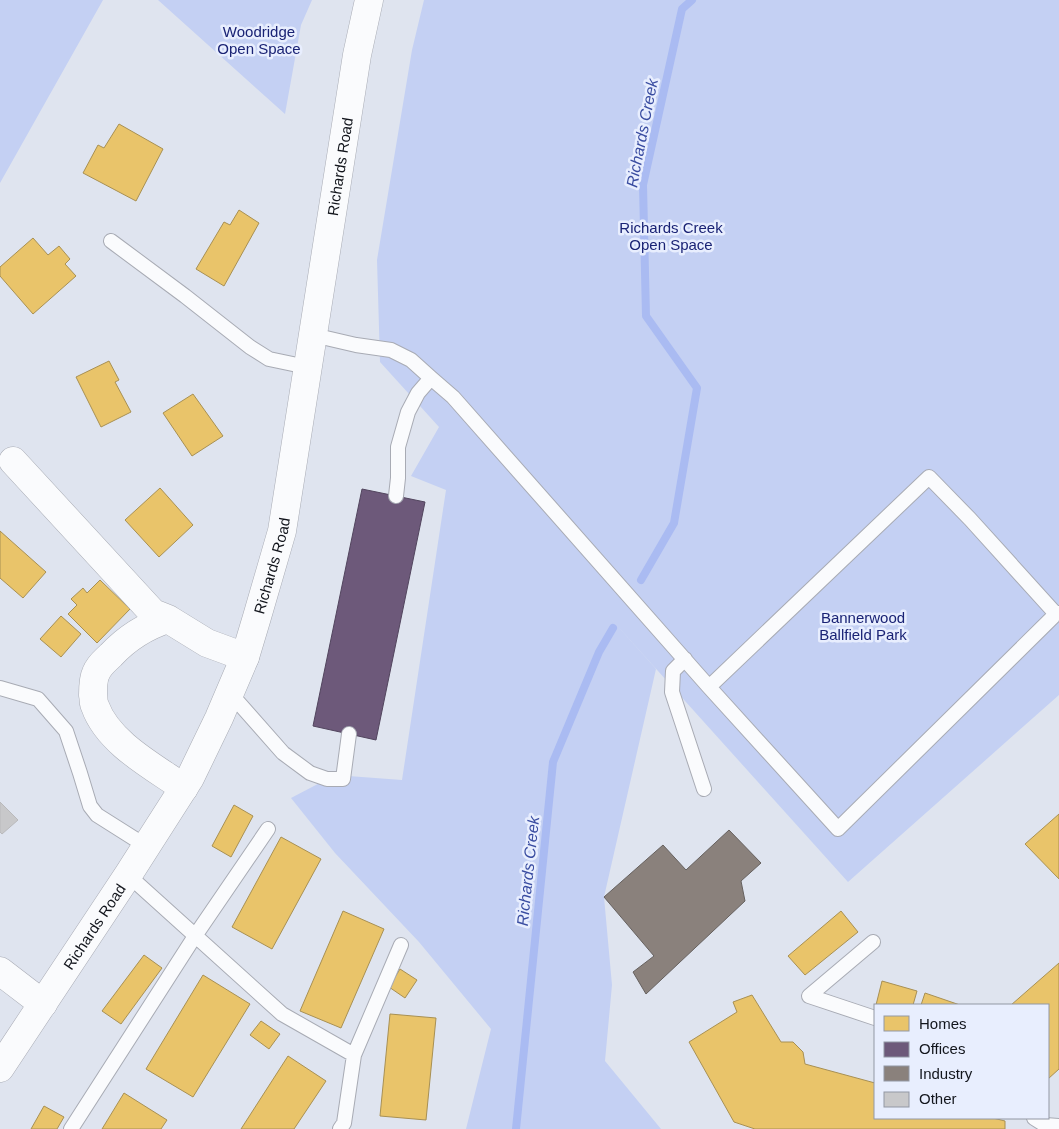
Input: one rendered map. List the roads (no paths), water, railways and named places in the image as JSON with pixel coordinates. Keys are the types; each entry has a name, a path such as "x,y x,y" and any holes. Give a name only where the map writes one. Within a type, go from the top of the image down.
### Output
{"main road":[{"name":"Richards Road","path":"0,1068 190,778 220,718 244,656 282,531 355,65 369,0"},
{"path":"13,461 153,613 168,619 207,643 244,656"},
{"path":"168,619 147,627 127,640 100,665 95,674 93,689 94,705 105,725 116,737 142,759 184,788"},
{"path":"0,972 43,1004"}],"lane":[{"path":"111,241 250,347 269,358 307,368"},
{"path":"313,334 356,345 391,350 411,360 453,397 709,687 838,829 1057,614 929,477 709,687"},
{"path":"396,496 400,438 408,412 418,393 431,378"},
{"path":"685,659 672,671 672,692 704,789"},
{"path":"0,688 38,699 66,731 90,806 96,815 146,846"},
{"path":"230,693 283,753 310,773 327,779 343,779 349,734"},
{"path":"71,1129 195,936 268,829"},
{"path":"128,875 282,1014 354,1055"},
{"path":"873,942 809,996 874,1018"},
{"path":"340,1129 344,1123 354,1055 401,945"},
{"path":"1036,1119 1045,1125 1059,1126"}],"waterway":[{"name":"Richards Creek","path":"641,580 674,523 697,388 646,316 643,185 682,9 692,0"},
{"name":"Richards Creek","path":"516,1129 553,762 599,652 613,628"}],"park label":[{"name":"Woodridge Open Space","path":"259,40"},
{"name":"Richards Creek Open Space","path":"671,236"},
{"name":"Bannerwood Ballfield Park","path":"863,626"}]}
